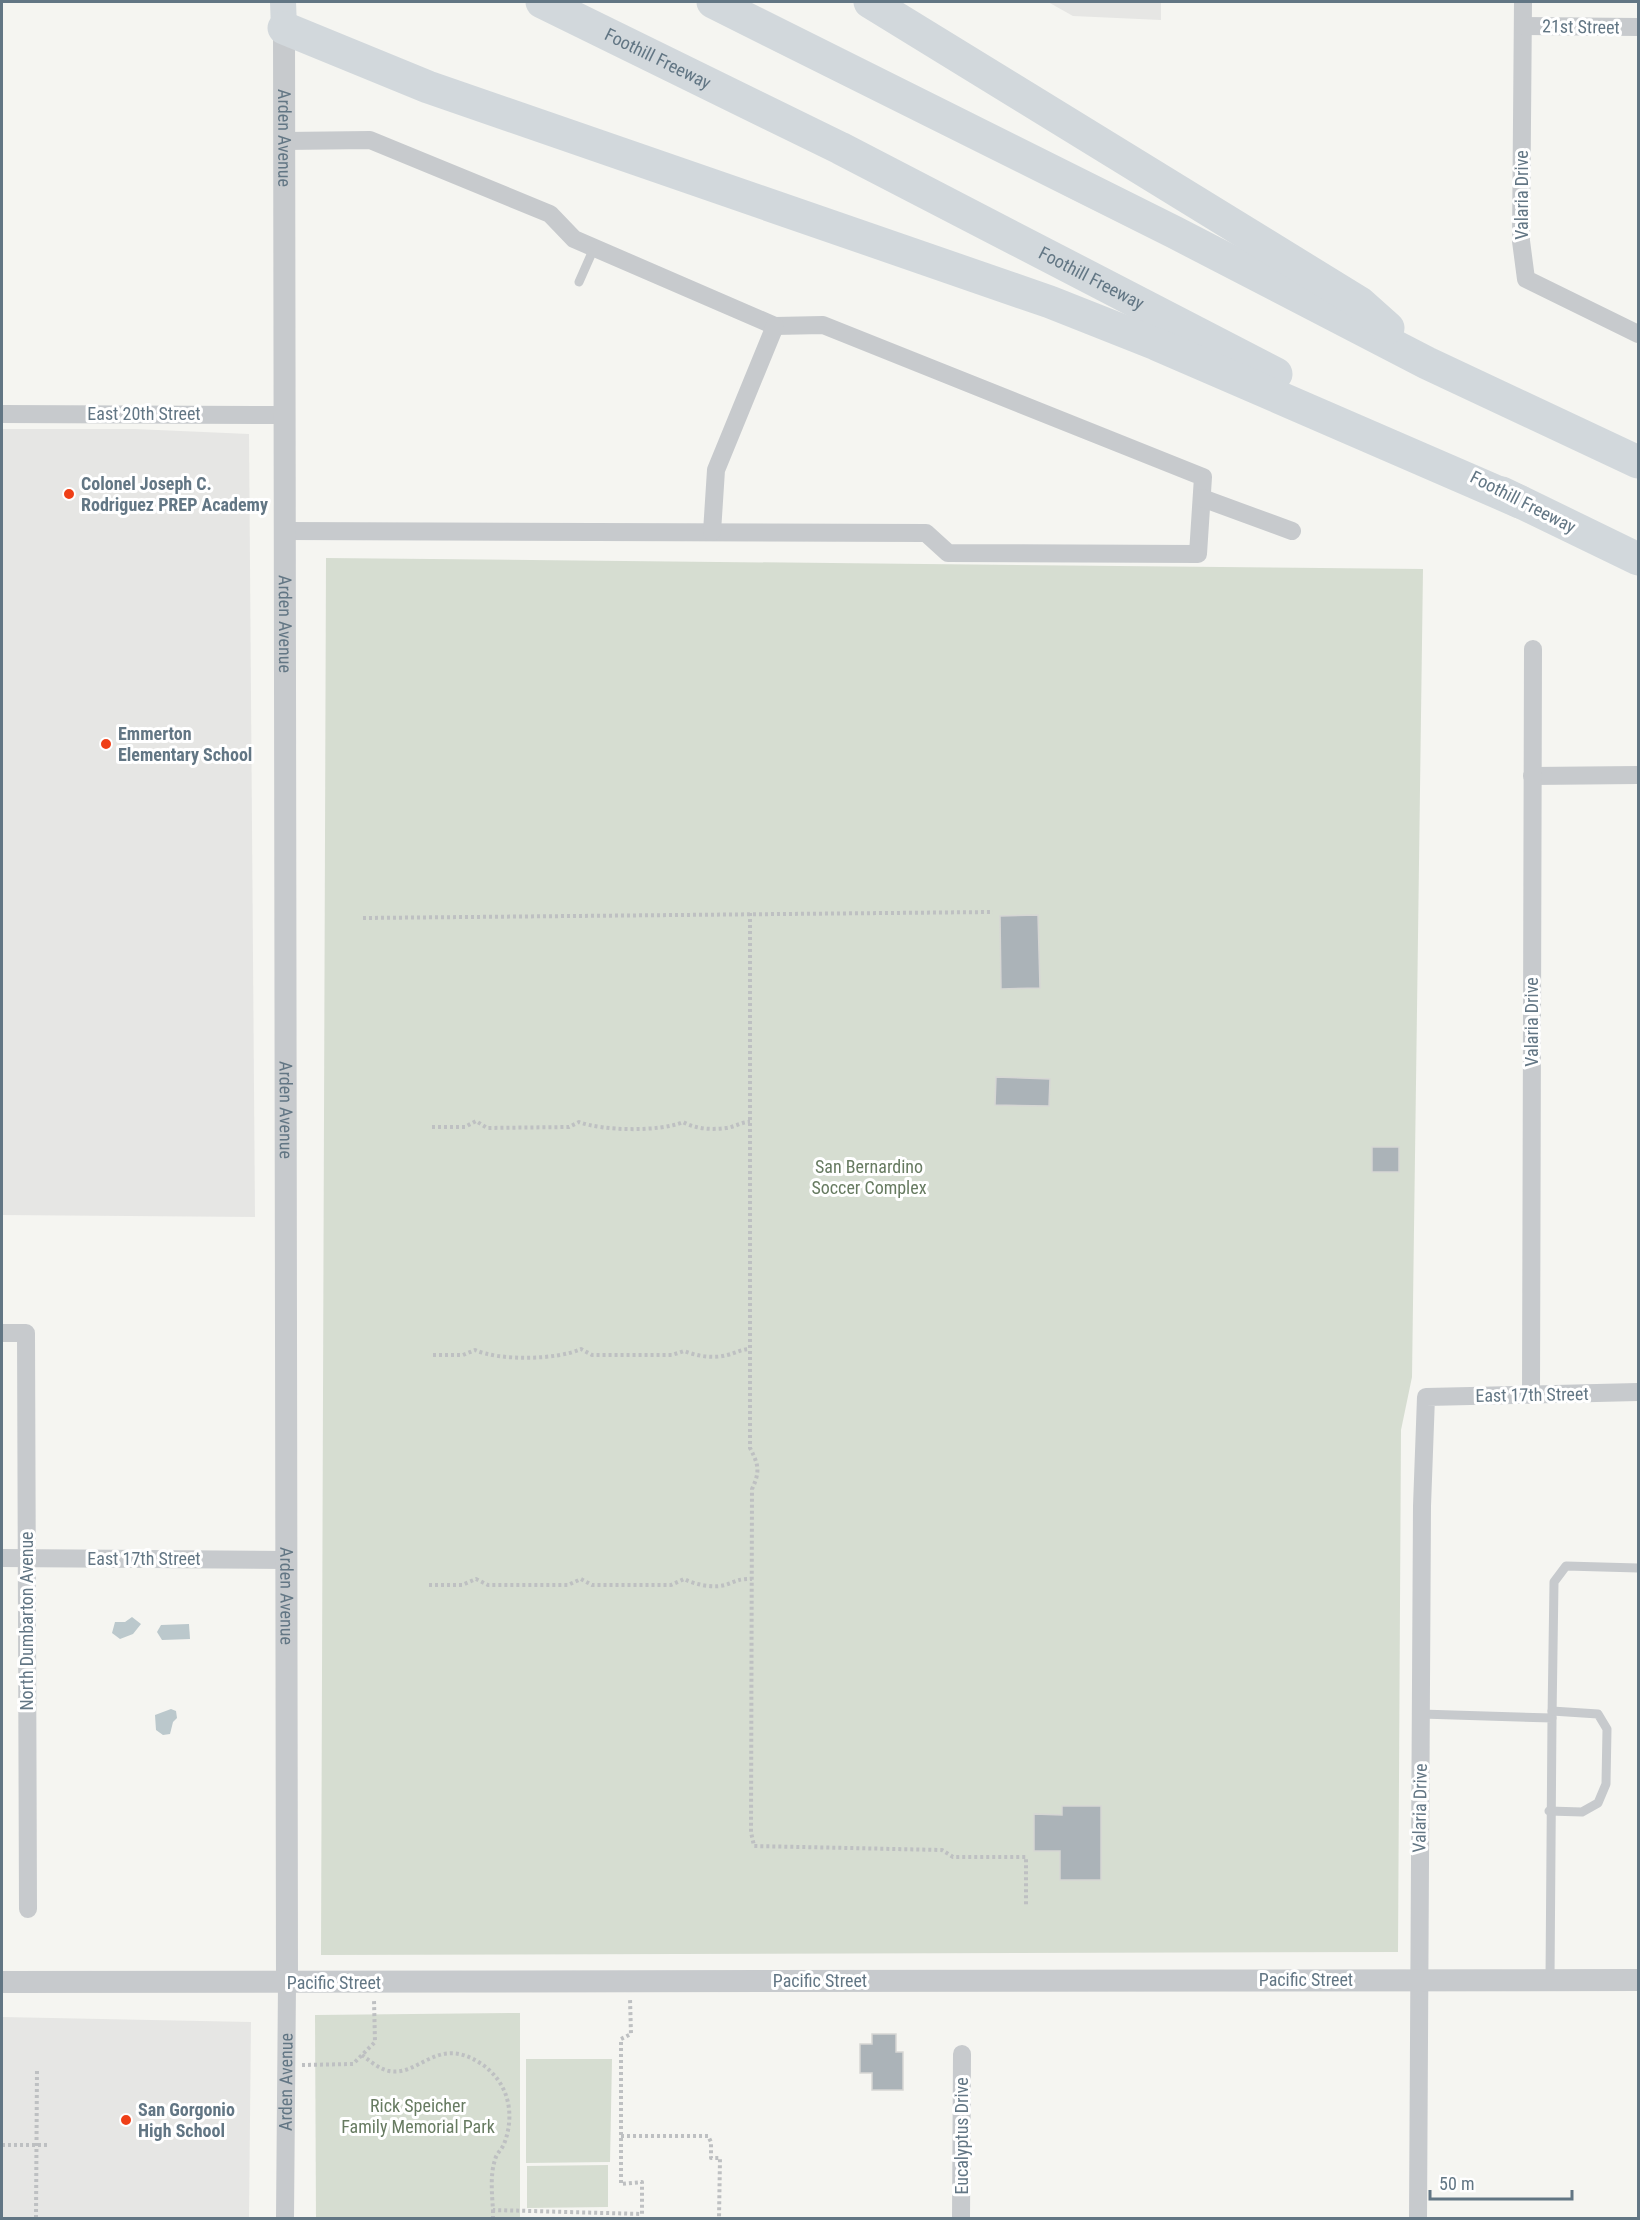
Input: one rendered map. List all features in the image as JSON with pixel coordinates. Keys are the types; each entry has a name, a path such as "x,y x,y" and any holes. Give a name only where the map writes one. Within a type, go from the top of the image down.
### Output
{"highway":[{"name":"Foothill Freeway","path":"542,2 840,147 1520,502 1638,559"},
{"path":"713,2 1174,232 1427,363 1638,462"},
{"path":"870,2 1360,303 1427,363"},
{"path":"284,15 428,87 1050,302 1156,344 1520,502"}],"street":[{"name":"Valaria Drive","path":"1523,2 1521,241 1526,279 1632,330"},
{"name":"Arden Avenue","path":"284,15 287,1560 285,2218"},
{"name":"21st Street","path":"1523,26 1638,27"},
{"path":"285,141 370,140 550,214 574,239 775,326 823,325 1203,477 1198,554 948,553 926,533 286,531"},
{"path":"712,532 716,470 775,326"},
{"name":"East 20th Street","path":"2,414 286,414"},
{"path":"1202,498 1292,531"},
{"name":"Valaria Drive","path":"1531,1395 1533,649"},
{"path":"1532,776 1638,775"},
{"name":"North Dumbarton Avenue","path":"2,1333 26,1333 28,1909"},
{"name":"East 17th Street","path":"1426,1397 1638,1392"},
{"name":"Valaria Drive","path":"1418,2218 1422,1506 1426,1397"},
{"name":"East 17th Street","path":"2,1558 287,1560"},
{"name":"Pacific Street","path":"2,1982 1638,1980"},
{"name":"Eucalyptus Drive","path":"961,2218 962,2054"}],"lane":[{"path":"579,282 594,248"},
{"path":"1550,1979 1549,1811 1554,1582 1566,1566 1638,1568"},
{"path":"1422,1714 1598,1714 1607,1729 1606,1784 1598,1803 1582,1812 1549,1811"}],"path":[{"path":"363,918 993,912"},
{"path":"750,913 750,1448 759,1464 759,1474 752,1489 751,1832 754,1846 942,1850 953,1857 1026,1857 1026,1906"},
{"path":"432,1127 465,1127 476,1121 487,1128 569,1127 579,1122 593,1127 671,1127 683,1122 694,1128 728,1128 741,1122 750,1122"},
{"path":"433,1355 463,1355 475,1350 489,1356 567,1356 581,1349 592,1355 672,1355 684,1350 698,1356 726,1356 740,1349 750,1349"},
{"path":"429,1586 462,1585 476,1579 488,1585 568,1585 581,1580 592,1585 671,1585 684,1580 695,1584 727,1585 737,1579 752,1580"},
{"path":"493,2210 642,2216 642,2182 621,2184 621,2039 631,2034 630,1981"},
{"path":"286,2065 353,2064 375,2042 373,1982"},
{"path":"362,2055 389,2071 403,2071 433,2055 454,2054 475,2059 490,2069 504,2086 510,2104 509,2125 504,2144 495,2160 493,2218"},
{"path":"36,2218 37,2068"},
{"path":"621,2136 708,2136 711,2142 711,2158 720,2158 719,2218"},
{"path":"2,2145 48,2145"}],"shaded area":[{"path":"1048,2 1161,2 1161,20 1073,16"},
{"path":"2,429 135,429 249,434 255,1217 2,1215"},
{"path":"132,1617 141,1624 133,1634 120,1639 112,1633 115,1622 125,1622"},
{"path":"189,1624 190,1639 162,1640 157,1632 161,1625"},
{"path":"171,1709 176,1711 177,1718 173,1722 170,1734 163,1735 156,1730 155,1715"},
{"name":"San Gorgonio High School","path":"2,2017 251,2022 249,2218 2,2218"}],"green space":[{"name":"San Bernardino Soccer Complex","path":"326,558 1423,569 1412,1377 1401,1430 1398,1952 321,1955"},
{"name":"Rick Speicher Family Memorial Park","path":"520,2013 520,2218 316,2218 315,2015"},
{"path":"526,2059 612,2059 610,2162 526,2163"},
{"path":"608,2165 608,2207 527,2208 527,2166"}],"building":[{"path":"1038,915 1040,988 1001,989 1000,916"},
{"path":"996,1077 1050,1079 1049,1106 995,1105"},
{"path":"1372,1147 1399,1147 1399,1172 1372,1172"},
{"path":"1062,1806 1101,1806 1101,1880 1060,1880 1060,1851 1034,1851 1034,1814 1062,1815"},
{"path":"872,2034 896,2034 896,2052 903,2052 903,2090 872,2090 872,2073 860,2073 860,2044 872,2044"}],"place":[{"name":"Colonel Joseph C. Rodriguez PREP Academy","path":"69,494"},
{"name":"Emmerton Elementary School","path":"106,744"},
{"name":"San Gorgonio High School","path":"126,2120"}]}
